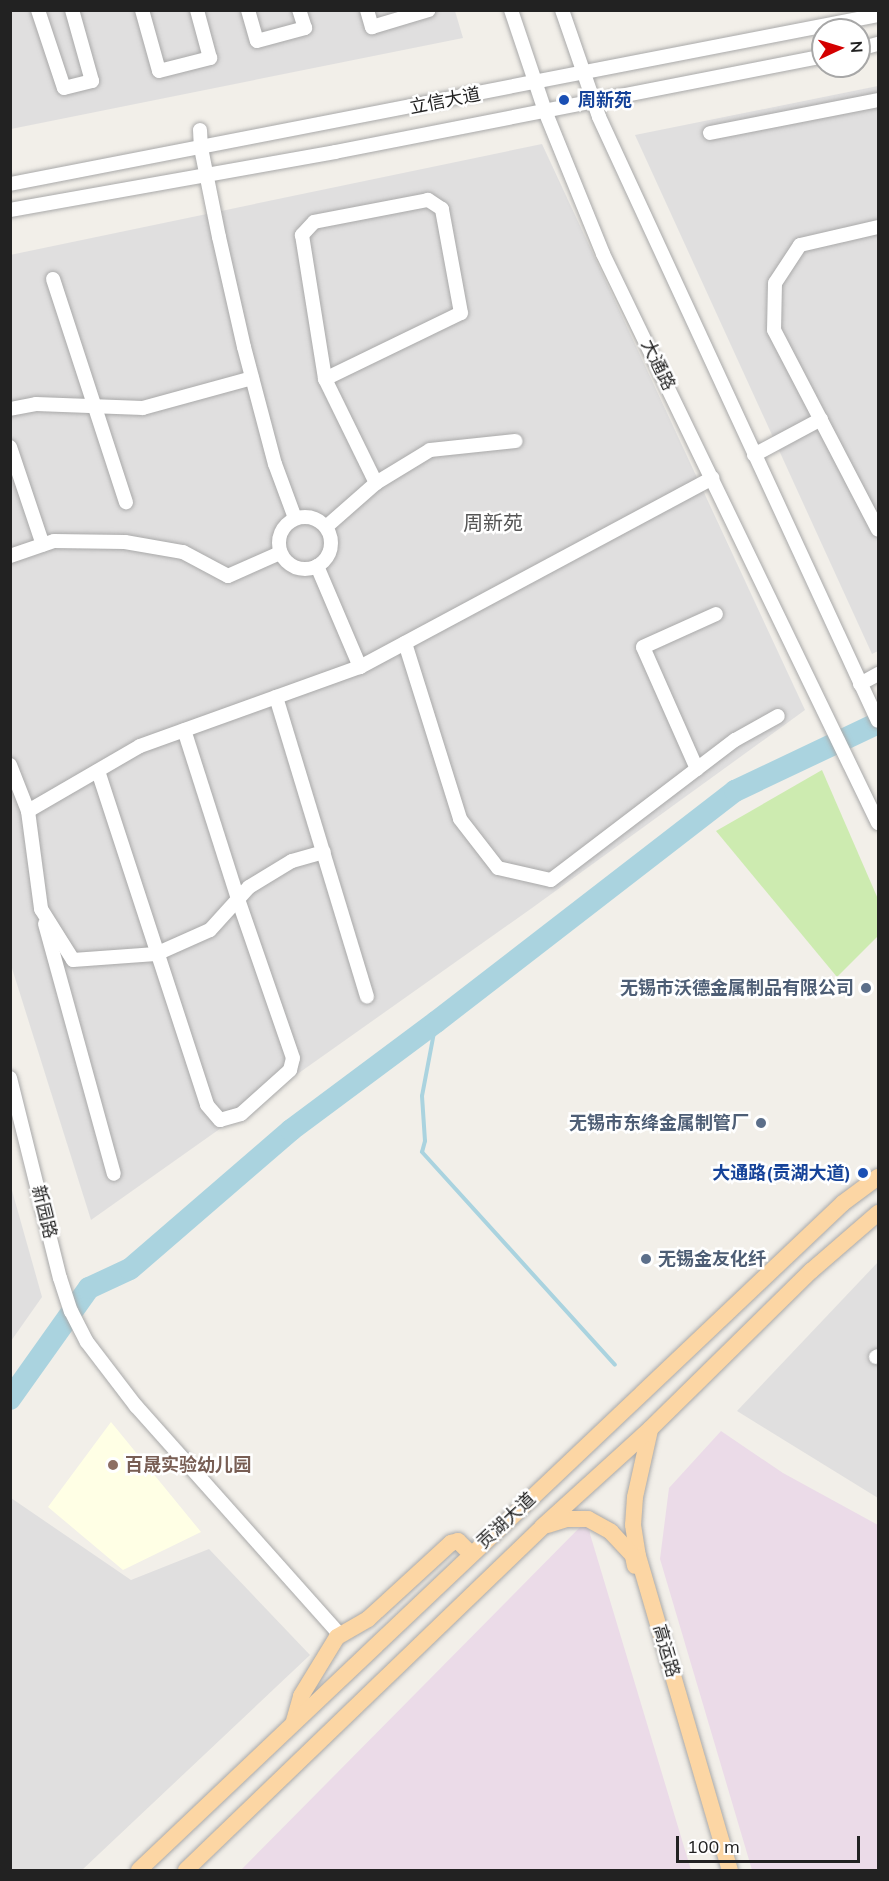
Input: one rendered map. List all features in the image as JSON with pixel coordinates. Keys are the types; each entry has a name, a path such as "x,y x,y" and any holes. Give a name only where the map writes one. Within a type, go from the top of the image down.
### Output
{"main road":[{"name":"贡湖大道","path":"139,1870 843,1203 879,1177"},
{"name":"贡湖大道","path":"186,1870 542,1527 650,1429 811,1271 879,1213"},
{"name":"高运路","path":"650,1429 635,1497 633,1525 638,1557 728,1870"},
{"name":"高运路","path":"542,1527 567,1519 588,1519 611,1532 633,1556 728,1870"},
{"path":"293,1722 301,1696 338,1636 368,1619 451,1543 459,1541 471,1554"}],"street":[{"path":"38,10 64,88 92,81 72,10"},
{"path":"142,10 159,71 210,58 197,10"},
{"path":"248,10 257,41 305,28 300,10"},
{"path":"367,10 372,27 391,16 429,10"},
{"name":"大通路","path":"511,10 545,111 603,254 879,823"},
{"path":"562,10 592,101 879,721"},
{"name":"立信大道","path":"10,184 879,15"},
{"name":"立信大道","path":"10,210 207,175 811,58"},
{"path":"711,132 879,100"},
{"path":"200,130 201,148 252,378 274,464 295,518"},
{"path":"325,379 460,313 442,209 428,200 314,222 302,235 325,379 376,483"},
{"path":"879,227 800,245 775,283 774,330 879,530"},
{"path":"53,279 126,502"},
{"path":"10,409 36,404 143,408 252,378"},
{"path":"754,455 821,419"},
{"path":"327,527 376,483 430,450 516,441"},
{"path":"10,447 43,545"},
{"path":"28,812 140,746 360,667 713,478"},
{"path":"312,517 327,527 331,545 329,554 316,566 299,569 291,566 280,553 278,544 282,528 295,518 312,517"},
{"path":"10,556 54,541 125,542 183,552 228,576 280,553"},
{"path":"316,566 360,667"},
{"path":"697,769 643,647 716,614"},
{"path":"405,643 460,819 498,868 551,880 735,740 778,716"},
{"path":"863,689 879,674"},
{"path":"276,697 367,996"},
{"path":"98,771 207,1105 220,1120 242,1114 290,1070 293,1058 238,899 184,730"},
{"path":"10,765 28,812 41,909 114,1174"},
{"path":"41,909 73,960 156,954 210,930 249,887 292,861 324,852"},
{"name":"新园路","path":"10,1078 57,1278"},
{"name":"新园路","path":"10,1096 57,1278 84,1343 136,1407 338,1636"}],"shaded area":[{"path":"11,11 455,11 463,38 11,129"},
{"path":"878,86 878,651 872,654 635,135"},
{"name":"周新苑","path":"542,144 805,710 532,908 91,1220 11,965 10,255"},
{"path":"11,1187 42,1297 10,1341"},
{"path":"878,1262 878,1498 737,1411"},
{"name":"百晟实验幼儿园","path":"111,1422 201,1532 123,1570 48,1507"},
{"path":"721,1431 783,1473 878,1525 878,1870 752,1870 660,1559 669,1488"},
{"path":"11,1498 131,1580 209,1549 310,1655 82,1870 11,1870"},
{"path":"588,1519 590,1534 691,1870 241,1870"}],"green space":[{"path":"822,770 878,899 878,936 837,977 716,831"}],"waterway":[{"path":"10,1399 89,1288 130,1269 291,1130 436,1022 735,791 878,723"},
{"path":"436,1022 422,1096 425,1141 422,1152 615,1365"}],"place":[{"name":"周新苑","path":"564,100"},
{"name":"无锡市沃德金属制品有限公司","path":"866,988"},
{"name":"无锡市东绛金属制管厂","path":"761,1123"},
{"name":"大通路(贡湖大道)","path":"863,1173"},
{"name":"无锡金友化纤","path":"646,1259"},
{"name":"百晟实验幼儿园","path":"113,1465"}],"district":[{"name":"周新苑","path":"493,522"}]}
